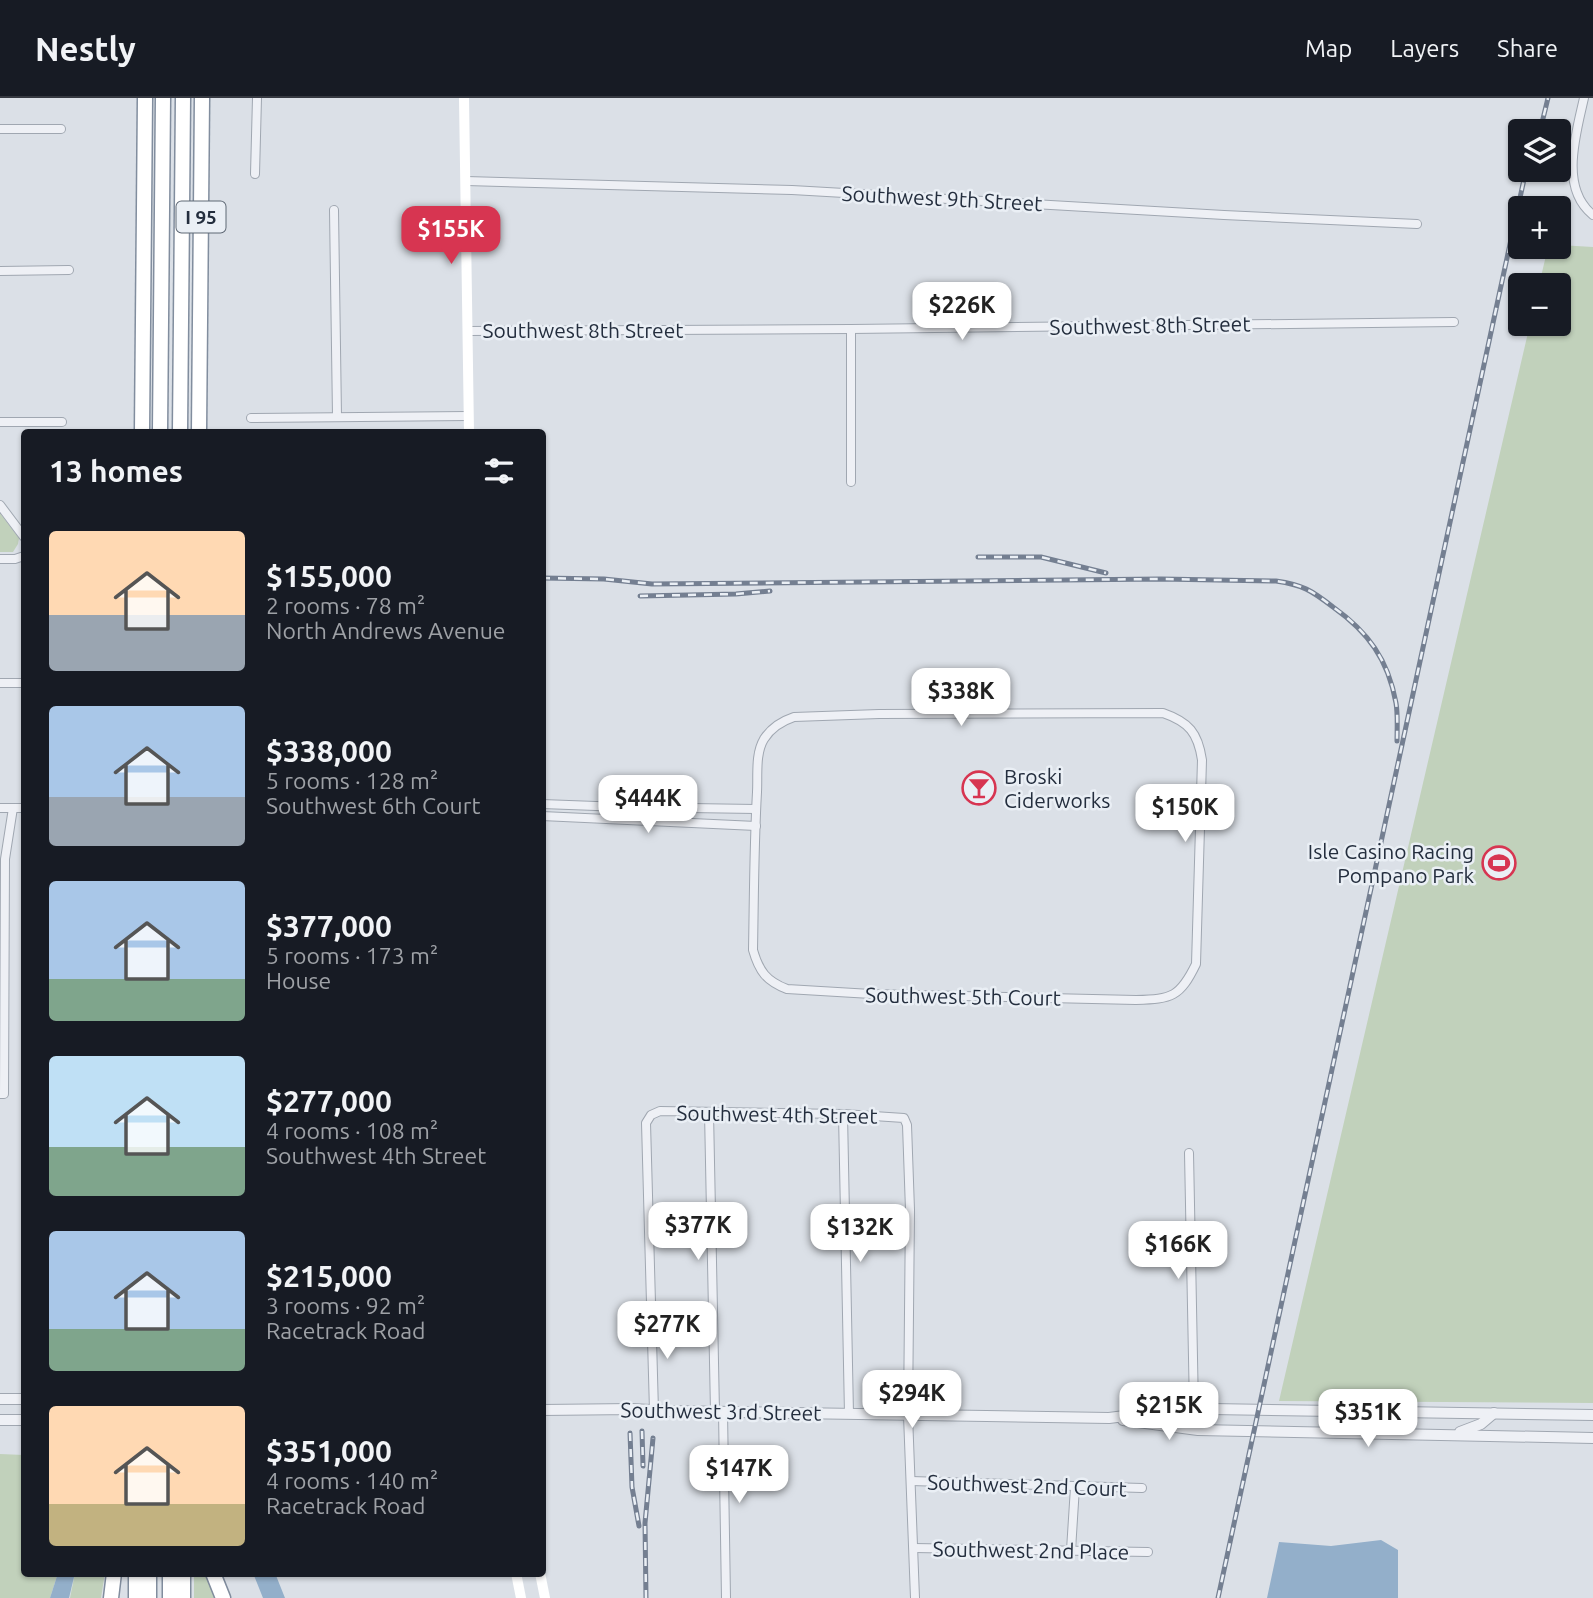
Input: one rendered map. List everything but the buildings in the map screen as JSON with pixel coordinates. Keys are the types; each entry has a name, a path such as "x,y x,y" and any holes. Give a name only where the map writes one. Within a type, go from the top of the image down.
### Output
{"highway":[{"path":"142,429 145,98"},
{"path":"160,429 163,98"},
{"path":"180,429 183,98"},
{"name":"I 95","path":"199,429 202,98"},
{"path":"142,348 155,429"},
{"path":"111,1598 114,1577"},
{"path":"136,1577 136,1598"},
{"path":"149,1577 149,1598"},
{"path":"170,1577 170,1598"},
{"path":"183,1577 183,1598"},
{"path":"215,1577 223,1598"}],"main road":[{"path":"464,98 469,429"},
{"path":"517,1577 521,1598"},
{"path":"541,1577 545,1598"}],"street":[{"path":"255,174 257,98"},
{"path":"1584,98 1572,152 1573,184 1587,210 1593,215"},
{"path":"0,129 61,129"},
{"name":"Southwest 9th Street","path":"466,181 792,190 1417,224"},
{"path":"334,210 337,416"},
{"path":"0,271 69,270"},
{"name":"Southwest 8th Street","path":"468,331 1454,321"},
{"path":"851,329 851,482"},
{"path":"251,418 468,416"},
{"path":"0,422 62,422"},
{"path":"0,505 21,533"},
{"path":"0,559 21,557"},
{"path":"0,683 21,683"},
{"name":"Southwest 5th Court","path":"756,809 759,751 772,729 794,717 1163,713 1186,724 1196,735 1202,760 1196,964 1188,981 1178,992 1161,1000 787,989 765,977 753,950 756,826"},
{"path":"546,804 756,809 756,826 546,816"},
{"path":"0,808 21,808"},
{"path":"0,1094 5,1094 5,859 13,808"},
{"path":"0,840 5,859"},
{"name":"Southwest 4th Street","path":"654,1411 646,1124 651,1115 660,1111 843,1114 904,1118 907,1125 909,1210 908,1415"},
{"path":"709,1112 726,1598"},
{"path":"843,1114 849,1414"},
{"path":"1189,1153 1194,1409"},
{"path":"0,1399 21,1399"},
{"path":"1109,1418 1194,1409 1593,1415"},
{"name":"Southwest 3rd Street","path":"546,1410 1109,1418"},
{"path":"1454,1435 1481,1424 1494,1413"},
{"path":"908,1415 915,1598"},
{"path":"1109,1418 1198,1430 1593,1438"},
{"path":"0,1420 21,1420"},
{"name":"Southwest 2nd Court","path":"911,1481 1142,1488"},
{"path":"1071,1550 1075,1487"},
{"name":"Southwest 2nd Place","path":"914,1548 1148,1552"}],"green space":[{"name":"Isle Casino Racing Pompano Park","path":"1571,246 1593,247 1593,1403 1279,1401 1527,336 1571,336 1571,273 1542,273 1545,259 1571,259"},
{"path":"0,513 19,538 13,552 0,552"},
{"path":"0,1454 21,1455 21,1577 57,1577 50,1598 0,1598"},
{"path":"74,1577 104,1577 101,1598 70,1598"},
{"path":"194,1577 209,1577 216,1598 194,1598"}],"water":[{"path":"1381,1540 1398,1550 1398,1598 1267,1598 1279,1542 1331,1546"},
{"path":"57,1577 74,1577 69,1598 50,1598"},
{"path":"255,1577 277,1577 285,1598 263,1598"}],"railway":[{"path":"1543,119 1548,98"},
{"path":"1218,1598 1523,182"},
{"path":"978,557 1041,557 1106,573"},
{"path":"546,578 604,579 652,584 1161,579 1276,581 1306,589 1325,601 1356,626 1375,648 1388,673 1397,708 1397,741"},
{"path":"640,596 770,591"},
{"path":"642,1431 643,1466"},
{"path":"630,1433 632,1487 639,1526"},
{"path":"646,1598 645,1523 653,1438"}],"place":[{"name":"Broski Ciderworks","path":"979,788"},
{"name":"Isle Casino Racing Pompano Park","path":"1499,863"}]}
